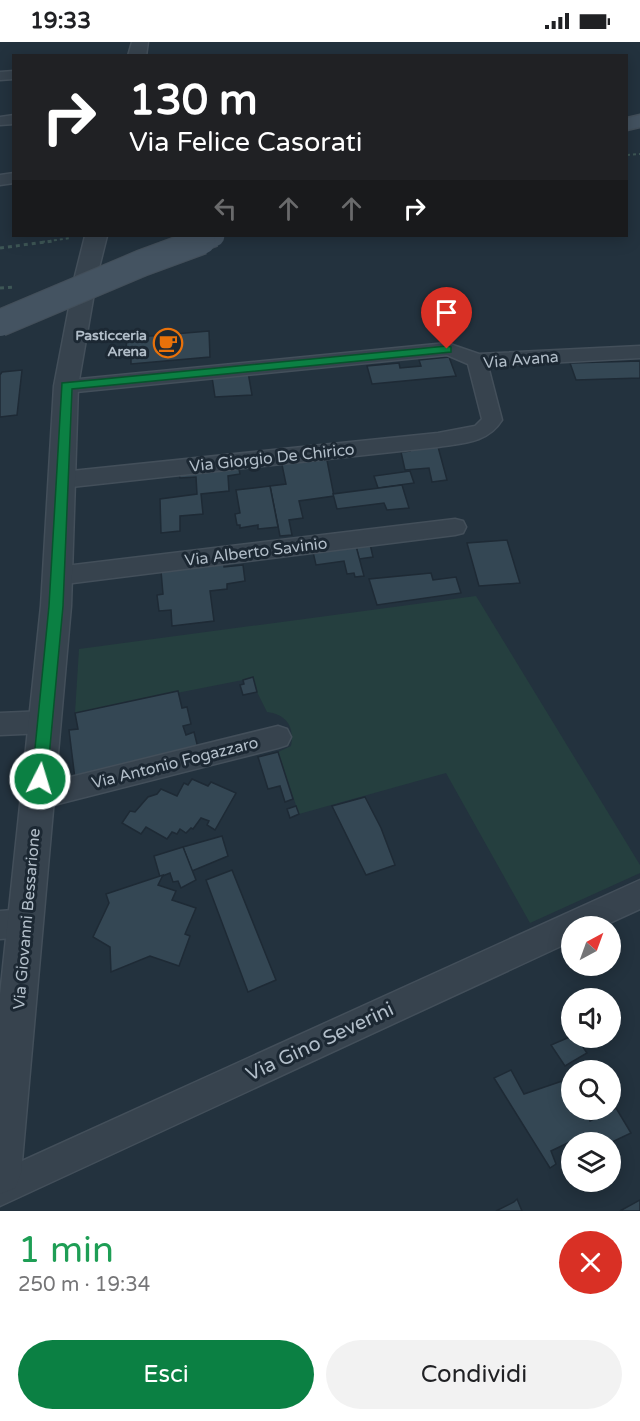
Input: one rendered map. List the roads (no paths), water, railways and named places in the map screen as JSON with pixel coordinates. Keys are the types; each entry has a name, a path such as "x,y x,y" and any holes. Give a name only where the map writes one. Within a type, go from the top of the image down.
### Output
{"main road":[{"path":"0,323 131,267 211,237"}],"street":[{"name":"Via Giovanni Bessarione","path":"0,1173 13,924 38,797 57,576 66,386 86,276 96,237"},
{"path":"66,386 447,349 477,360"},
{"name":"Via Avana","path":"481,432 492,420 477,360 640,352"},
{"name":"Via Giorgio De Chirico","path":"62,480 426,441 481,432"},
{"name":"Via Alberto Savinio","path":"57,576 455,527"},
{"path":"0,724 45,722"},
{"name":"Via Antonio Fogazzaro","path":"38,797 278,736"},
{"name":"Via Gino Severini","path":"0,1189 640,894"}],"place":[{"name":"Pasticceria Arena","path":"168,343"}]}
